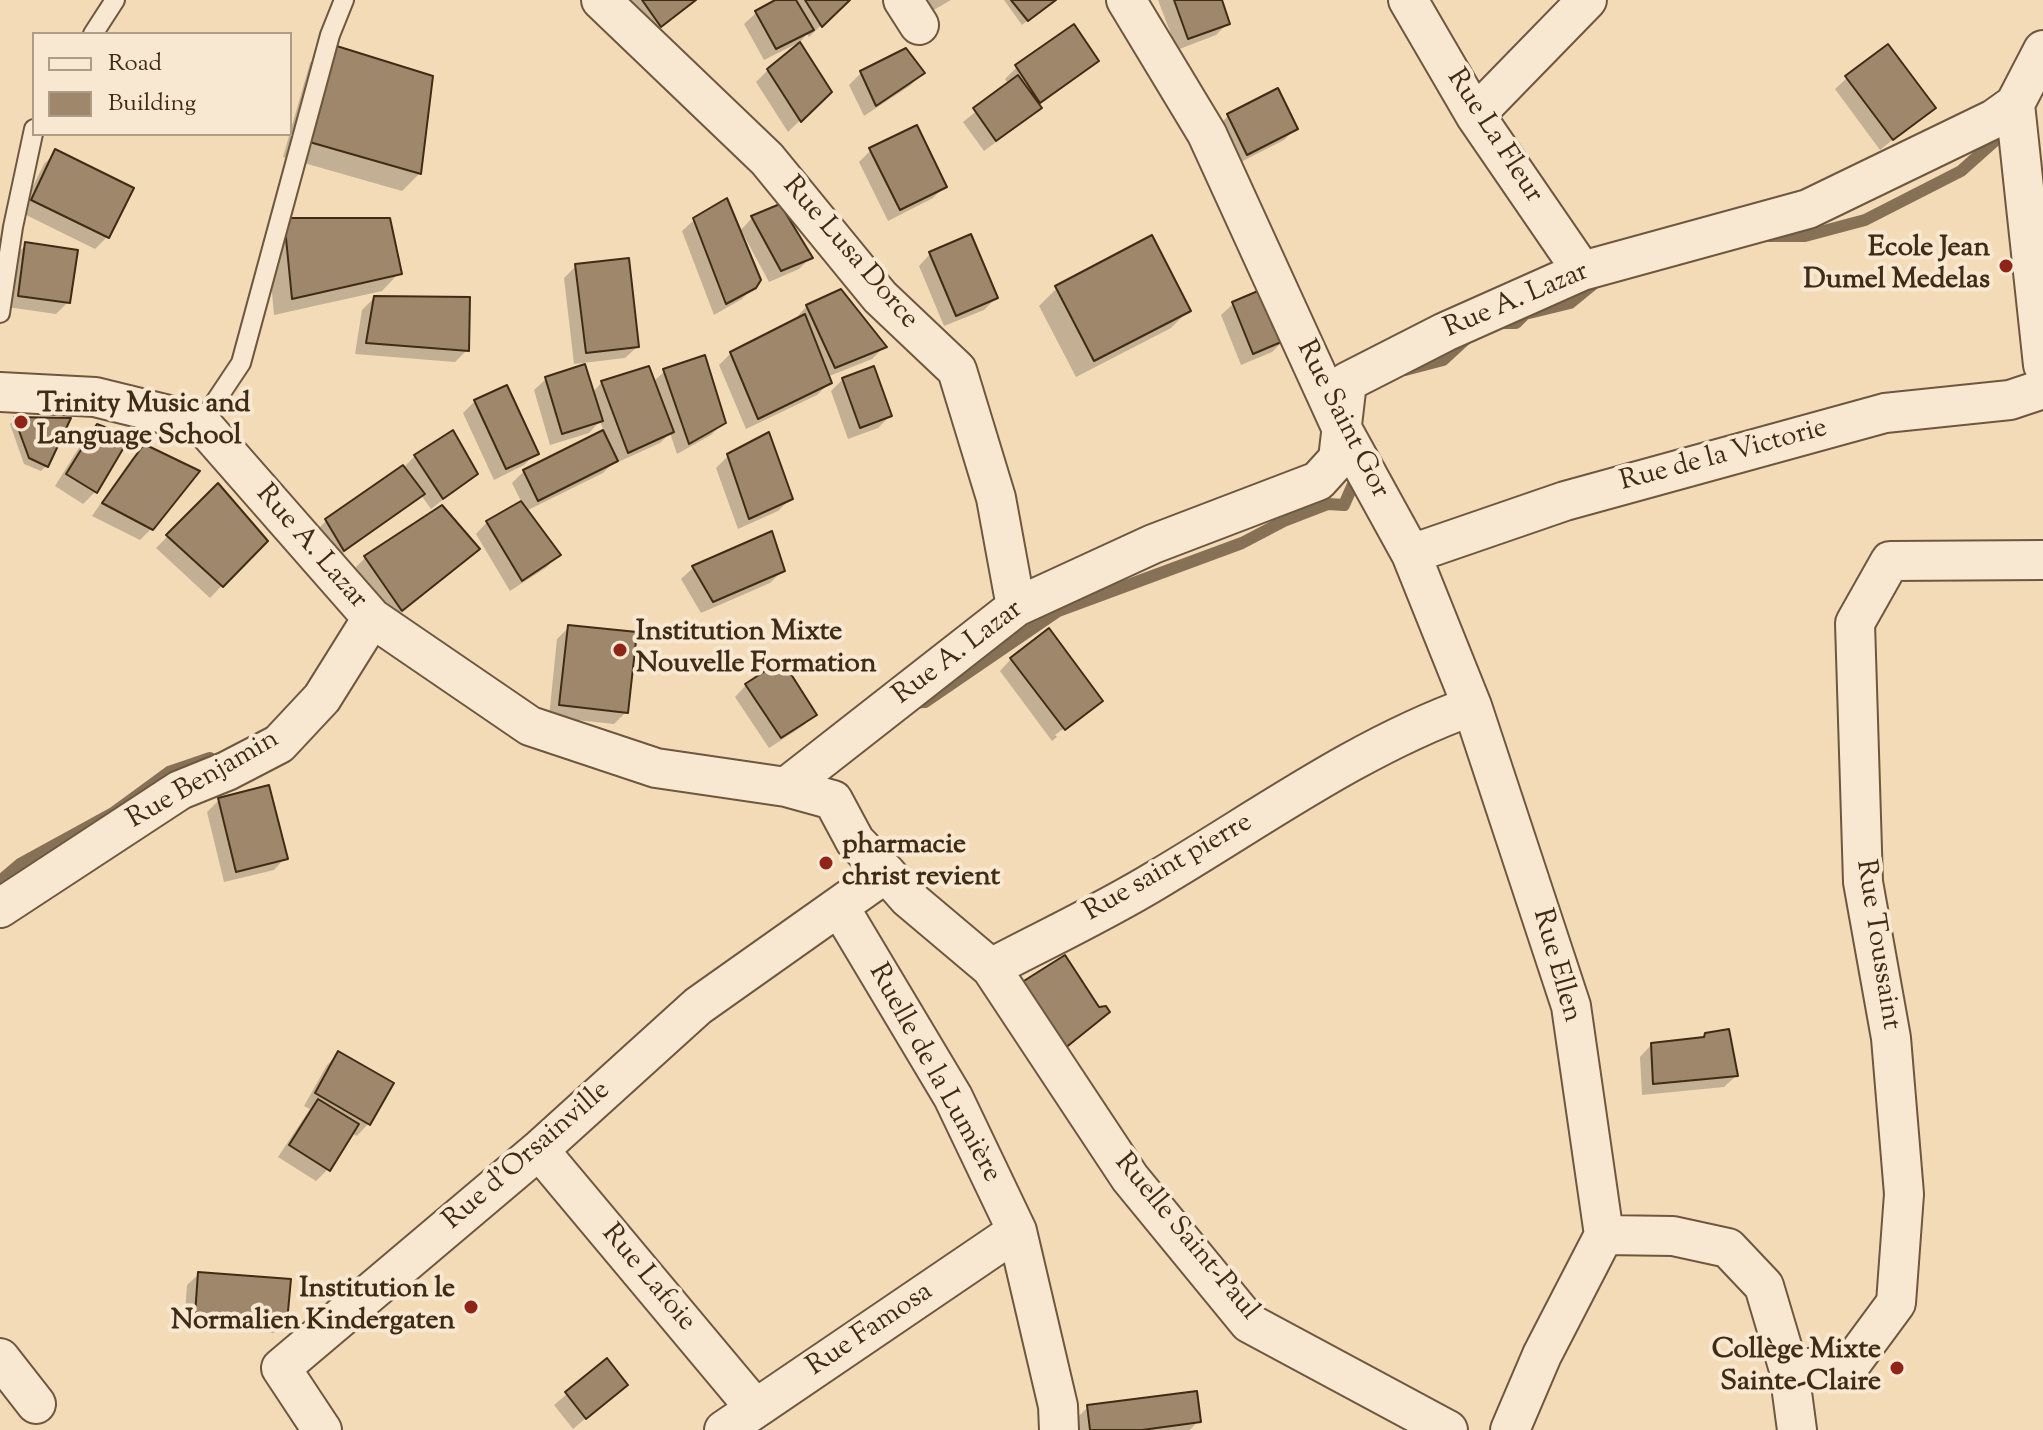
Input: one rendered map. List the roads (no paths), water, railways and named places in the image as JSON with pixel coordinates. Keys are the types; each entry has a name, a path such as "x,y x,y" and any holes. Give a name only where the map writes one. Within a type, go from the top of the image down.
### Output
{"street":[{"name":"Rue Lusa Dorce","path":"601,0 767,159 880,297 957,370 996,498 1016,607"},
{"name":"Rue Saint Gor","path":"1126,0 1207,134 1340,425 1411,554 1472,706"},
{"name":"Rue La Fleur","path":"1408,0 1475,115 1582,271"},
{"path":"1475,115 1587,0"},
{"path":"2043,50 2015,104 2043,365"},
{"name":"Rue A. Lazar","path":"201,423 372,618 530,726 656,768 786,787 1016,607 1153,544 1318,481 1338,459 1347,382 1445,332 1582,271 1808,209 1994,119 2015,104"},
{"name":"Rue de la Victorie","path":"1411,554 1565,501 1885,413 2010,400 2043,389"},
{"path":"0,392 95,397 201,423"},
{"name":"Rue Toussaint","path":"1789,1370 1851,1364 1896,1303 1904,1194 1891,1038 1863,882 1855,623 1890,561 2043,560"},
{"name":"Rue Benjamin","path":"0,908 180,790 227,771 279,744 322,698 372,618"},
{"name":"Rue saint pierre","path":"991,968 1155,881 1344,764 1472,706"},
{"name":"Rue Ellen","path":"1472,706 1571,1006 1604,1235"},
{"path":"786,787 833,800 855,841 908,898 991,968"},
{"name":"Rue d'Orsainville","path":"322,1430 281,1368 539,1150 698,1006 886,873"},
{"name":"Ruelle de la Lumière","path":"840,908 953,1097 1017,1231 1058,1406 1059,1430"},
{"name":"Ruelle Saint-Paul","path":"991,968 1130,1178 1249,1323 1448,1430"},
{"name":"Rue Lafoie","path":"539,1150 755,1408"},
{"name":"Rue Famosa","path":"724,1430 1017,1231"},
{"path":"1510,1430 1542,1355 1604,1235 1673,1236 1728,1248 1764,1286 1789,1370 1797,1430"},
{"path":"0,1358 36,1404"}],"lane":[{"path":"94,32 115,0"},
{"path":"201,423 241,363 330,35 344,0"},
{"path":"0,313 13,227 32,136"}],"waterway":[{"path":"1767,236 1805,236 1865,220 1961,171 2007,130"},
{"path":"1496,323 1516,323 1525,314 1570,303 1597,281"},
{"path":"1405,370 1443,360 1468,337"},
{"path":"910,703 925,702 1058,611 1242,543 1284,521 1328,504 1344,505 1358,473"},
{"path":"0,881 20,864 113,813 169,772 210,758"}],"place":[{"name":"Ecole Jean Dumel Medelas","path":"2006,266"},
{"name":"Trinity Music and Language School","path":"21,422"},
{"name":"Institution Mixte Nouvelle Formation","path":"620,650"},
{"name":"pharmacie christ revient","path":"826,863"},
{"name":"Institution le Normalien Kindergaten","path":"471,1307"},
{"name":"Collège Mixte Sainte-Claire","path":"1897,1368"}]}
